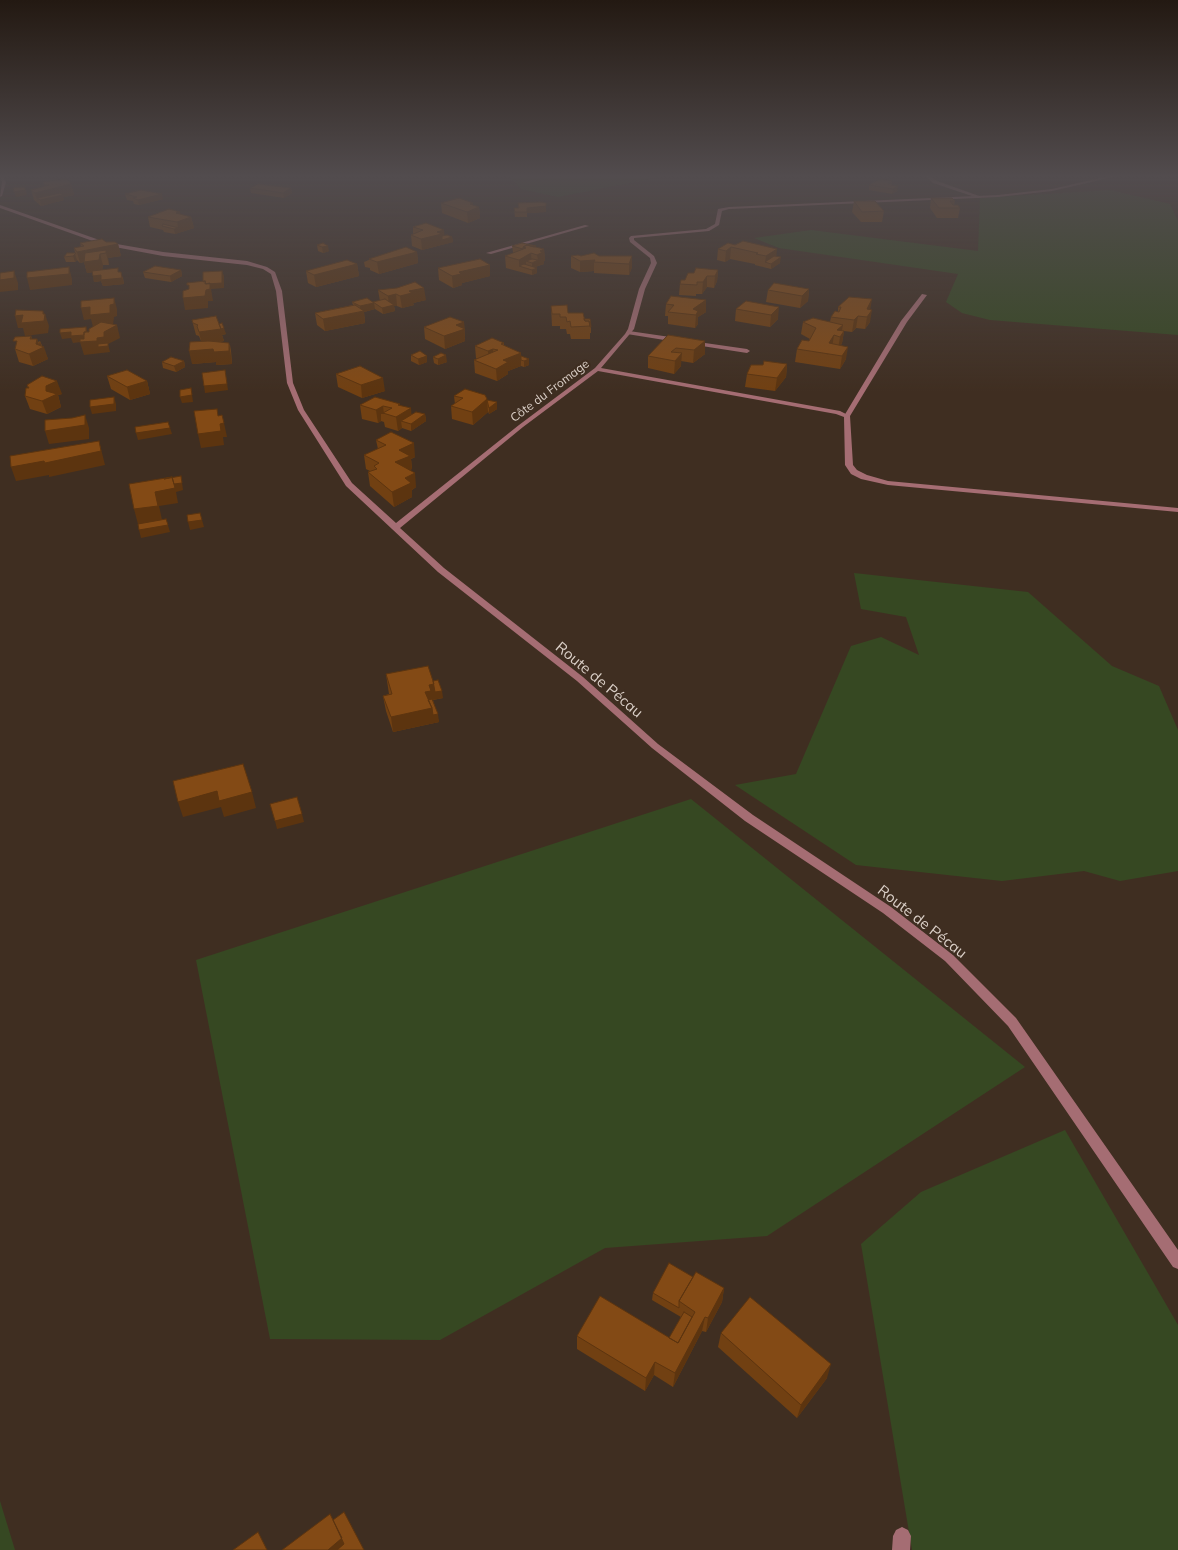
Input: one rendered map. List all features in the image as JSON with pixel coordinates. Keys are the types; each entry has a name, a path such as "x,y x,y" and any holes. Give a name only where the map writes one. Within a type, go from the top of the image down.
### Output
{"street":[{"name":"Route de Pécau","path":"127,247 163,254 246,263 269,270 277,282 290,383 301,410 349,484 441,570 580,679 655,746 749,818 887,910 949,958 1012,1022 1178,1262"},
{"path":"489,253 510,247"},
{"name":"Côte du Fromage","path":"396,527 521,426 597,369 629,333 642,289 654,263 652,257 640,247"},
{"path":"924,295 904,321 846,416 849,465 854,472 864,477 888,483 1178,510"},
{"path":"629,333 747,351"},
{"path":"597,369 838,412 846,416"}],"green space":[{"path":"777,247 949,247 978,251 978,247 1178,247 1178,335 990,320 962,313 946,302 958,274"},
{"path":"854,573 1028,592 1112,666 1159,686 1178,730 1178,871 1120,881 1084,871 1002,881 856,865 735,785 796,774 851,646 881,637 919,655 906,617 861,609"},
{"path":"691,799 1025,1067 767,1236 605,1248 440,1340 270,1339 196,960"},
{"path":"1065,1130 1178,1325 1178,1550 912,1550 861,1244 921,1192"},
{"path":"0,1501 15,1550 0,1550"}],"building":[{"path":"77,247 101,247 77,252 74,248"},
{"path":"405,247 417,252 377,262 369,259"},
{"path":"524,247 544,249 540,251 543,252 537,255 531,253 519,260 505,256 526,248"},
{"path":"721,247 731,247 726,251 718,249"},
{"path":"732,247 777,249 766,256 756,254 758,253"},
{"path":"106,250 106,253 100,254 99,260 84,262 85,253"},
{"path":"67,253 76,253 73,256 64,257"},
{"path":"594,253 599,256 632,256 629,264 594,262 595,260 580,261 571,256"},
{"path":"774,256 781,257 771,264 765,262"},
{"path":"480,259 490,265 459,272 461,274 452,276 438,268"},
{"path":"347,260 357,264 314,275 306,271"},
{"path":"538,260 532,263 526,261"},
{"path":"524,264 537,268 532,270 519,266"},
{"path":"155,266 181,270 170,276 143,272"},
{"path":"69,267 69,274 27,278 27,272"},
{"path":"118,268 122,278 101,280 101,275 93,276 92,271"},
{"path":"696,268 718,270 715,276 707,276 703,282 697,282 697,285 680,284 681,280 685,280 688,273 694,273"},
{"path":"14,271 14,278 0,280 0,273"},
{"path":"222,271 222,283 206,284 205,281 203,282 203,272"},
{"path":"205,281 205,284 210,283 210,289 206,290 205,296 183,298 183,291 189,289 187,283"},
{"path":"415,282 424,288 409,291 412,293 400,296 396,294 388,296 378,290 397,288"},
{"path":"774,283 809,289 802,296 768,290"},
{"path":"671,296 706,300 693,309 698,311 696,315 668,312 674,305 666,304"},
{"path":"849,297 872,299 867,309 872,310 867,317 858,316 854,320 831,317 835,311 839,312 841,307 838,307"},
{"path":"114,298 114,304 110,305 110,313 90,315 90,307 81,308 81,301"},
{"path":"367,298 374,303 360,306 352,302"},
{"path":"385,299 394,305 382,308 373,302"},
{"path":"746,301 779,307 771,315 736,309"},
{"path":"355,305 364,311 323,319 315,313"},
{"path":"567,305 568,313 583,313 585,321 589,321 590,326 571,327 570,321 567,322 566,317 560,317 560,314 552,314 551,306"},
{"path":"16,310 43,311 43,314 45,314 44,321 21,323 23,315 15,316"},
{"path":"216,316 221,329 199,332 198,325 193,323 192,320"},
{"path":"450,317 464,322 456,325 465,329 444,336 424,327"},
{"path":"813,318 843,325 837,330 844,331 840,337 834,335 829,343 848,347 842,356 797,349 802,340 809,341 816,328 803,322"},
{"path":"584,319 590,319 591,327 589,321"},
{"path":"101,322 117,325 104,332 104,337 97,338 97,341 80,342 80,339 84,339 84,332 89,332 89,329"},
{"path":"222,323 224,328 221,329 219,324"},
{"path":"86,327 84,335 71,336 71,332 60,333 60,329"},
{"path":"668,335 705,341 694,350 676,348 671,352 682,353 675,361 648,356"},
{"path":"31,336 30,339 37,339 36,344 44,347 29,354 15,349 17,341 13,341 15,337"},
{"path":"492,338 521,353 503,360 508,362 496,369 474,360 498,350 488,351 475,346"},
{"path":"190,342 229,343 229,351 214,352 213,349 189,351"},
{"path":"108,343 108,346 98,347 98,344"},
{"path":"420,351 427,356 418,359 411,355"},
{"path":"441,353 446,355 438,359 433,357"},
{"path":"521,356 529,359 521,360"},
{"path":"171,357 184,361 174,366 162,362"},
{"path":"764,361 787,364 777,378 747,374 751,365 763,365"},
{"path":"360,366 383,378 361,385 336,374"},
{"path":"127,370 147,381 127,387 107,376"},
{"path":"225,370 227,384 204,386 202,373"},
{"path":"42,376 57,381 46,386 46,391 57,394 42,401 25,396 26,388 29,388 27,385"},
{"path":"191,388 192,395 180,397 180,390"},
{"path":"465,389 485,395 487,399 472,412 451,406 463,398 454,396"},
{"path":"114,397 114,404 90,407 90,400"},
{"path":"375,397 411,408 396,417 383,413 392,408 383,406 376,410 360,405"},
{"path":"487,400 497,402 489,408"},
{"path":"217,409 218,416 222,415 224,423 220,424 221,431 198,434 194,411"},
{"path":"416,412 425,414 411,424 401,421"},
{"path":"85,415 85,425 45,431 45,420"},
{"path":"168,422 170,428 136,433 135,427"},
{"path":"391,432 414,443 399,450 410,456 395,462 415,473 405,478 411,483 392,492 368,472 377,469 374,466 379,463 364,455 386,445 376,440"},
{"path":"99,441 101,451 45,463 44,461 11,467 10,456"},
{"path":"181,476 182,483 174,484 172,478"},
{"path":"172,477 175,488 155,492 158,506 134,509 129,484"},
{"path":"200,513 202,520 188,522 187,515"},
{"path":"166,519 168,525 139,530 138,524"},
{"path":"428,666 434,684 429,685 431,691 425,692 432,708 391,717 383,696 392,694 386,674"},
{"path":"438,680 442,691 435,692 433,681"},
{"path":"432,699 438,714 433,715 428,700"},
{"path":"243,764 252,792 219,801 217,791 178,802 173,781"},
{"path":"297,797 302,814 275,821 270,804"},
{"path":"669,1263 693,1277 679,1301 679,1308 653,1293"},
{"path":"696,1272 724,1288 708,1318 705,1317 675,1373 655,1362 646,1378 577,1336 600,1296 678,1343 695,1312 679,1301"},
{"path":"750,1297 831,1364 801,1405 721,1333"},
{"path":"684,1312 692,1317 678,1343 669,1338"},
{"path":"344,1512 364,1550 337,1550 344,1544 333,1520"},
{"path":"330,1514 342,1538 328,1550 282,1550"},
{"path":"258,1532 267,1550 233,1550"}]}
